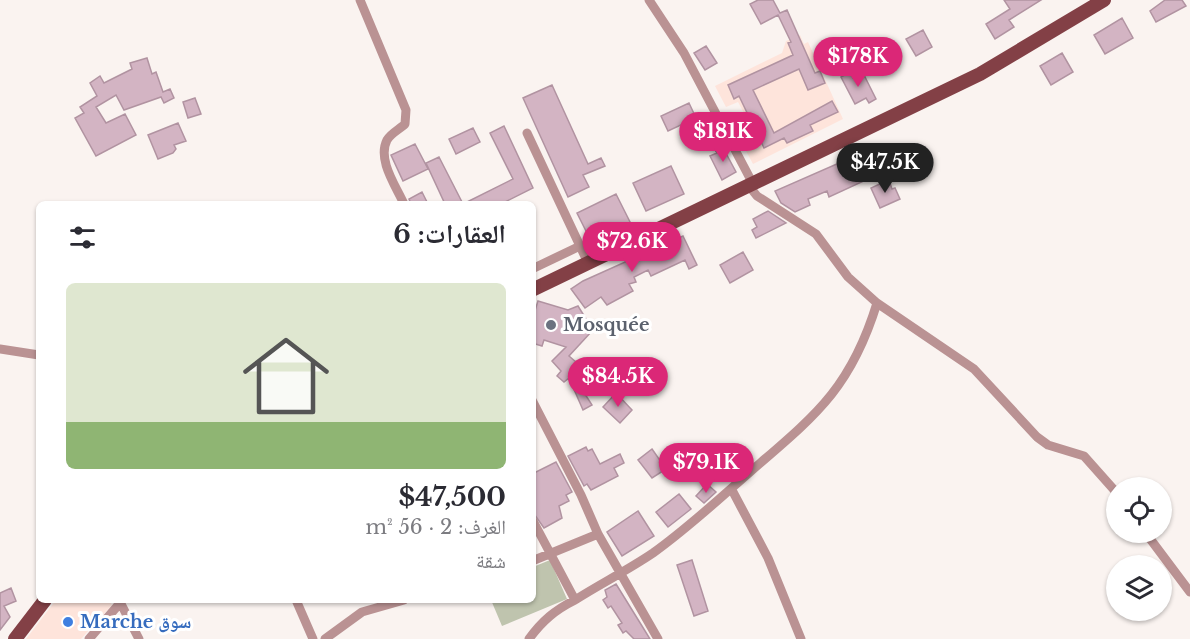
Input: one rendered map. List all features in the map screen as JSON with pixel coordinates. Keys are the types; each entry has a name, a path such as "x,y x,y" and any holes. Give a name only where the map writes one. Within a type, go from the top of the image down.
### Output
{"main road":[{"path":"536,288 980,74 1104,0"},
{"path":"15,639 43,603"}],"street":[{"path":"360,0 406,110 405,124 391,135 384,151 385,161 403,201"},
{"path":"649,0 684,53 757,196 816,234 848,277 877,303 974,369 1037,437 1048,445 1083,456 1106,481"},
{"path":"527,133 588,263"},
{"path":"536,267 580,246"},
{"path":"529,639 540,623 557,609 652,553 791,438 833,396 861,350 877,303"},
{"path":"0,349 19,354 36,355"},
{"path":"536,408 618,573 658,639"},
{"path":"732,489 768,558 801,639"},
{"path":"536,526 575,600"},
{"path":"536,560 598,534"},
{"path":"1153,543 1190,592"},
{"path":"89,639 118,603"},
{"path":"121,603 139,639"},
{"path":"297,603 313,639"},
{"path":"325,639 362,612 394,603"}],"shaded area":[{"path":"800,35 804,44 808,42 843,119 753,164 730,121 744,113 738,102 726,107 715,86 782,53 786,41"},
{"name":"Marche سوق","path":"54,603 111,603 112,605 81,639 26,639"}],"green space":[{"path":"550,560 567,599 502,626 492,603 536,603 536,566"}],"building":[{"path":"758,0 773,0 780,13 787,10 815,73 820,71 825,83 808,90 799,69 753,90 774,133 832,101 838,112 810,125 813,131 787,143 784,138 764,148 739,96 734,99 728,85 793,55 788,43 791,42 778,15 761,24 750,4"},
{"path":"1004,0 1041,0 1009,20 1014,27 995,39 986,24 1010,9"},
{"path":"1165,0 1182,0 1186,6 1156,22 1150,11"},
{"path":"1122,18 1133,38 1105,54 1094,35"},
{"path":"923,30 932,47 916,56 906,39"},
{"path":"706,46 717,63 705,70 694,53"},
{"path":"1062,53 1073,72 1051,85 1040,66"},
{"path":"147,58 152,74 156,72 163,92 170,89 174,98 164,103 161,97 124,110 116,95 96,107 106,123 125,114 136,135 96,156 75,118 84,113 80,107 97,96 90,83 100,76 104,83 132,69 130,63"},
{"path":"850,72 853,78 863,73 876,99 869,103 866,98 855,104 841,77"},
{"path":"552,85 588,164 601,158 605,166 583,175 589,187 568,197 523,98"},
{"path":"195,98 201,114 188,118 183,102"},
{"path":"689,103 696,118 668,131 661,116"},
{"path":"178,123 186,141 174,145 176,149 173,153 158,159 148,135"},
{"path":"504,126 533,188 507,201 469,201 513,179 490,133"},
{"path":"473,128 480,142 456,154 449,139"},
{"path":"415,144 428,169 403,181 391,155"},
{"path":"721,144 736,172 722,180 710,156 717,153 714,148"},
{"path":"855,156 866,180 829,197 827,191 808,199 810,205 795,212 781,203 775,191"},
{"path":"439,157 461,201 444,201 426,163"},
{"path":"671,166 684,194 646,211 633,183"},
{"path":"884,182 886,185 890,183 892,189 895,188 900,199 880,208 871,188"},
{"path":"422,192 426,201 410,201 409,199"},
{"path":"616,194 630,222 591,241 577,213"},
{"path":"768,211 786,223 756,238 752,230 757,227 753,219"},
{"path":"683,236 697,265 689,269 685,260 651,276 648,270 634,277 636,282 629,284 633,291 607,305 601,297 585,308 571,289 583,281"},
{"path":"743,252 753,270 730,283 720,265"},
{"path":"538,301 568,310 578,306 593,330 569,356 592,376 596,385 583,391 592,405 583,410 569,378 564,382 557,376 561,371 552,361 566,347 544,340 542,346 536,344"},
{"path":"616,393 632,410 620,423 603,407"},
{"path":"586,447 588,451 592,449 600,464 620,454 624,463 614,468 618,476 591,490 587,484 584,486 568,456"},
{"path":"652,449 666,469 652,478 638,460"},
{"path":"556,462 572,492 566,495 569,501 559,506 562,518 544,528 536,517 536,472"},
{"path":"707,484 716,492 704,503 696,496"},
{"path":"679,494 691,509 668,527 656,512"},
{"path":"638,511 654,536 622,556 607,532"},
{"path":"692,560 708,611 694,616 677,565"},
{"path":"616,584 650,639 634,639 626,631 623,633 618,625 622,623 611,606 608,608 603,600 607,597 605,590"},
{"path":"11,588 16,601 4,606 10,617 0,630 0,593"}],"place":[{"name":"Mosquée","path":"551,325"},
{"name":"Marche سوق","path":"68,622"}]}
